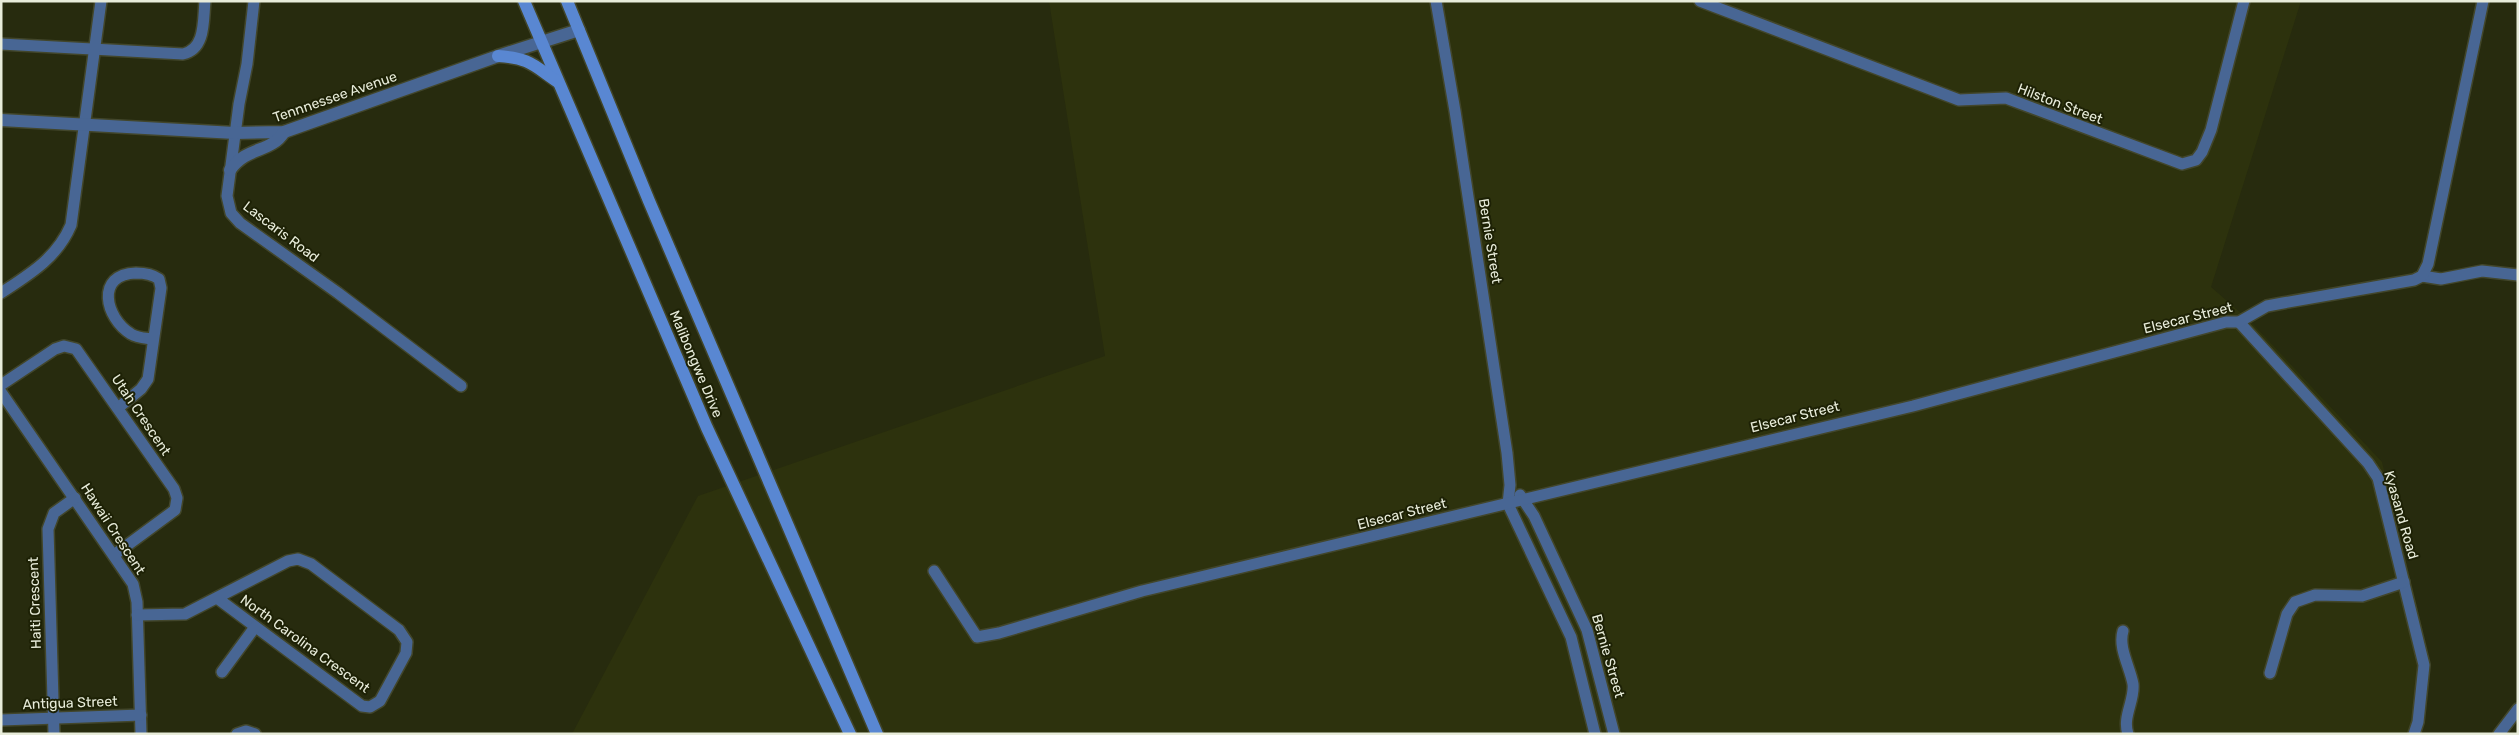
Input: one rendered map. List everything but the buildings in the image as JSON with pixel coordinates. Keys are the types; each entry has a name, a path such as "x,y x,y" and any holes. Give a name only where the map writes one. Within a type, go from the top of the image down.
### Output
{"main road":[{"name":"Malibongwe Drive","path":"524,1 703,420 850,734"},
{"name":"Malibongwe Drive","path":"567,1 649,201 877,734"},
{"path":"498,56 517,57 530,62 560,83"}],"street":[{"path":"1,293 46,262 57,250 67,234 73,213 86,125 101,1"},
{"path":"1,44 187,54 196,48 200,40 205,1"},
{"name":"Lascaris Road","path":"254,1 247,64 230,170 227,204 236,219 461,386"},
{"name":"Bernie Street","path":"1436,1 1465,174 1510,485 1508,504"},
{"name":"Hilston Street","path":"1700,1 1959,100 1990,98 2012,100 2182,164 2196,160 2202,152 2211,130 2244,1"},
{"path":"2483,1 2430,255 2422,276 2441,279 2482,271 2518,275"},
{"name":"Tennnessee Avenue","path":"1,120 235,133 284,132 541,41 580,30"},
{"path":"230,170 240,157 270,145 284,132"},
{"path":"118,408 147,382 154,339 161,288 158,279 152,275 135,273 118,278 110,285 108,293 109,303 116,317 130,333 154,339"},
{"name":"Elsecar Street","path":"934,571 977,637 1004,632 1142,591 1525,500 1631,472 1913,406 2226,322 2239,322 2267,306 2398,284 2422,276"},
{"name":"Kyasand Road","path":"2239,322 2248,329 2375,472 2424,665 2418,722 2414,734"},
{"name":"Utah Crescent","path":"1,385 54,348 68,346 81,354 174,489 177,504 172,513 114,555"},
{"name":"Hawaii Crescent","path":"1,392 133,584 137,615 141,734"},
{"name":"Bernie Street","path":"1510,485 1525,500 1587,630 1614,734"},
{"name":"Haiti Crescent","path":"54,734 48,529 54,513 75,498"},
{"path":"1508,504 1571,637 1595,734"},
{"name":"North Carolina Crescent","path":"137,615 182,615 288,560 298,558 311,564 399,630 404,634 408,645 380,701 370,707 357,703 217,598"},
{"path":"2270,673 2288,614 2295,602 2315,595 2362,596 2404,582"},
{"path":"222,672 255,627"},
{"path":"2123,631 2122,645 2133,685 2126,726 2128,734"},
{"path":"2499,734 2518,709"},
{"name":"Antigua Street","path":"1,720 141,715"},
{"path":"236,734 246,730 255,734"}],"shaded area":[{"path":"1049,1 2301,1 2211,287 2250,321 2382,462 2423,631 2419,679 2410,734 572,734 698,496 1105,356"}]}
